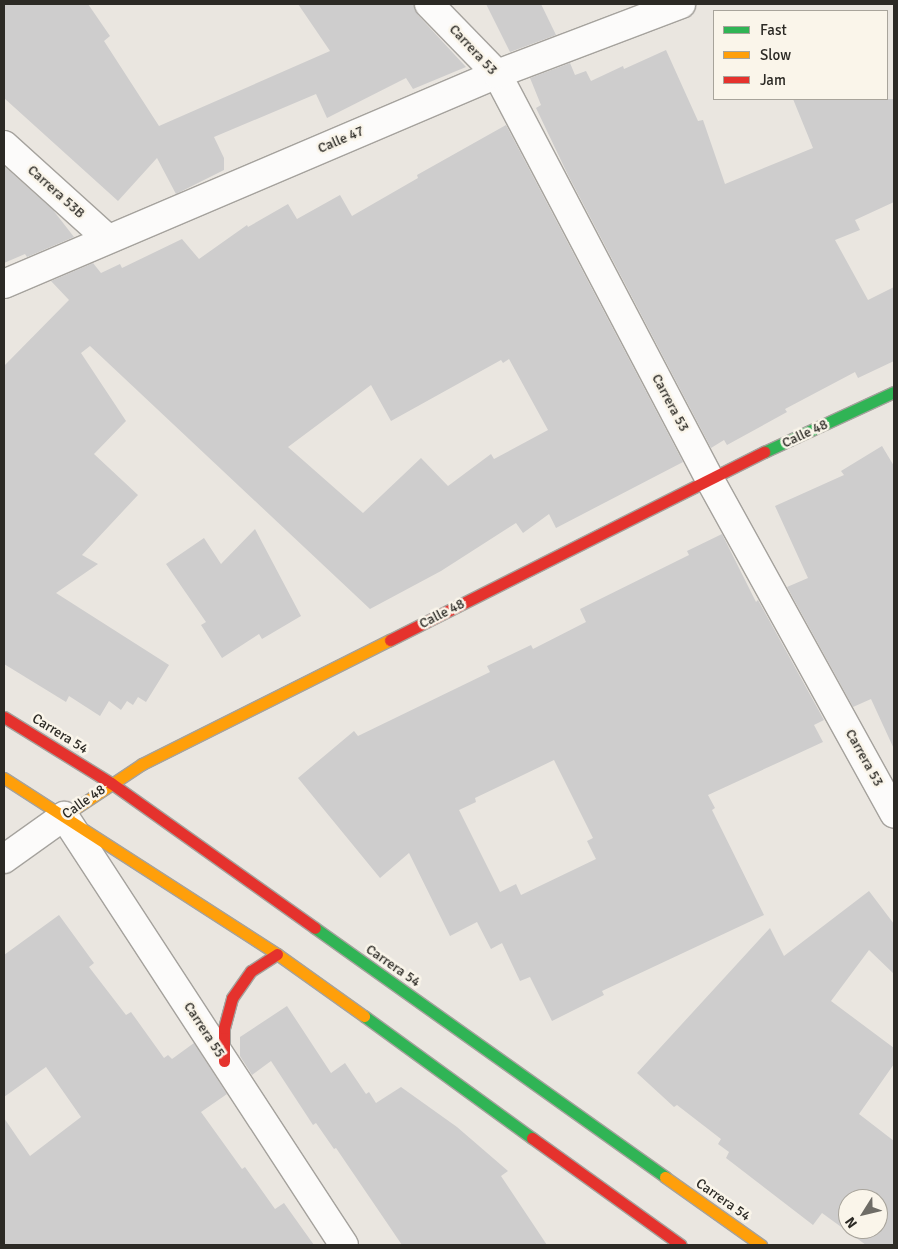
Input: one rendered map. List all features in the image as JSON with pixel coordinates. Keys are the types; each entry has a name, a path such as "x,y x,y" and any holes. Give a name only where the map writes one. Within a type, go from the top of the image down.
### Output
{"main road":[{"name":"Calle 48","path":"64,816 110,783 142,764 710,480 894,392"},
{"name":"Carrera 54","path":"4,717 110,783 761,1245"},
{"path":"4,778 277,954 681,1245"},
{"path":"224,1061 224,1028 232,998 251,971 277,954"}],"street":[{"name":"Carrera 53","path":"430,4 497,74 710,480 894,814"},
{"name":"Calle 47","path":"4,284 497,74 681,4"},
{"name":"Carrera 53B","path":"4,145 108,239"},
{"name":"Calle 48","path":"4,860 64,816"},
{"name":"Carrera 55","path":"64,816 344,1245"}],"building":[{"path":"4,4 88,4 110,36 104,41 159,126 330,51 298,4 414,4 418,15 466,67 413,89 406,78 327,118 316,94 214,137 224,158 224,170 176,194 157,158 118,201 4,98"},
{"path":"486,4 541,4 556,35 510,52"},
{"path":"666,50 698,121 703,120 725,184 813,148 793,100 894,99 894,202 855,220 860,230 835,240 868,300 894,287 894,361 858,378 855,372 785,409 787,412 727,445 724,440 711,448 568,175 536,108 541,105 530,78 570,63 575,75 586,71 591,81 623,66 624,69"},
{"path":"506,125 683,462 556,528 549,514 523,533 516,523 441,571 370,609 90,346 81,353 126,421 94,454 138,495 82,555 98,564 56,593 169,665 146,702 138,697 133,705 127,701 121,710 109,701 100,716 69,696 66,702 4,664 4,366 69,300 51,281 93,263 101,273 120,264 122,268 182,239 199,259 247,225 248,227 288,204 297,219 340,195 352,216 418,178 417,175","holes":["509,359 548,430 494,459 491,454 448,486 421,458 363,513 288,447 371,385 391,421 501,360 503,363"]},
{"path":"4,166 53,210 74,237 27,257 25,254 4,263"},
{"path":"882,446 894,466 894,749 871,699 853,707 787,587 808,578 775,506 844,475 841,471"},
{"path":"255,529 301,616 262,639 259,634 222,658 201,625 206,622 166,564 204,538 221,564"},
{"path":"722,534 756,602 758,600 824,720 814,725 823,742 708,795 715,808 712,810 764,915 602,991 604,995 552,1021 530,977 520,981 502,943 491,949 477,922 450,936 409,853 380,878 298,778 354,731 358,736 490,672 487,666 531,645 533,649 586,622 580,609 689,555 687,551","holes":["554,760 593,838 587,841 596,859 521,895 516,884 500,892 459,810 476,802 475,798"]},
{"path":"869,891 894,924 894,974 869,950 831,1001 894,1048 894,1064 859,1114 894,1141 894,1245 866,1245 858,1239 888,1239 888,1189 838,1189 838,1225 822,1213 813,1225 726,1158 729,1152 718,1144 721,1139 677,1105 674,1107 637,1073 770,928 784,956"},
{"path":"59,915 94,963 89,967 126,1015 131,1012 164,1058 168,1055 172,1059 194,1043 227,1094 201,1112 242,1169 245,1167 275,1209 284,1203 314,1245 4,1245 4,1118 30,1156 81,1117 46,1067 4,1097 4,955"},
{"path":"287,1006 331,1073 345,1063 366,1094 369,1092 376,1103 401,1087 457,1127 508,1171 501,1176 547,1245 402,1245 336,1148 334,1149 316,1123 313,1125 271,1061 252,1075 240,1056 240,1037"}],"traffic: fast":[{"path":"764,452 894,392"},
{"path":"315,928 665,1177"},
{"path":"364,1016 532,1138"}],"traffic: slow":[{"path":"64,816 142,764 390,640"},
{"path":"4,778 277,954 364,1016"},
{"path":"665,1177 761,1245"}],"traffic: jam":[{"path":"390,640 764,452"},
{"path":"4,717 111,783 315,928"},
{"path":"224,1061 224,1028 232,998 251,971 277,954"},
{"path":"532,1138 681,1245"}]}
